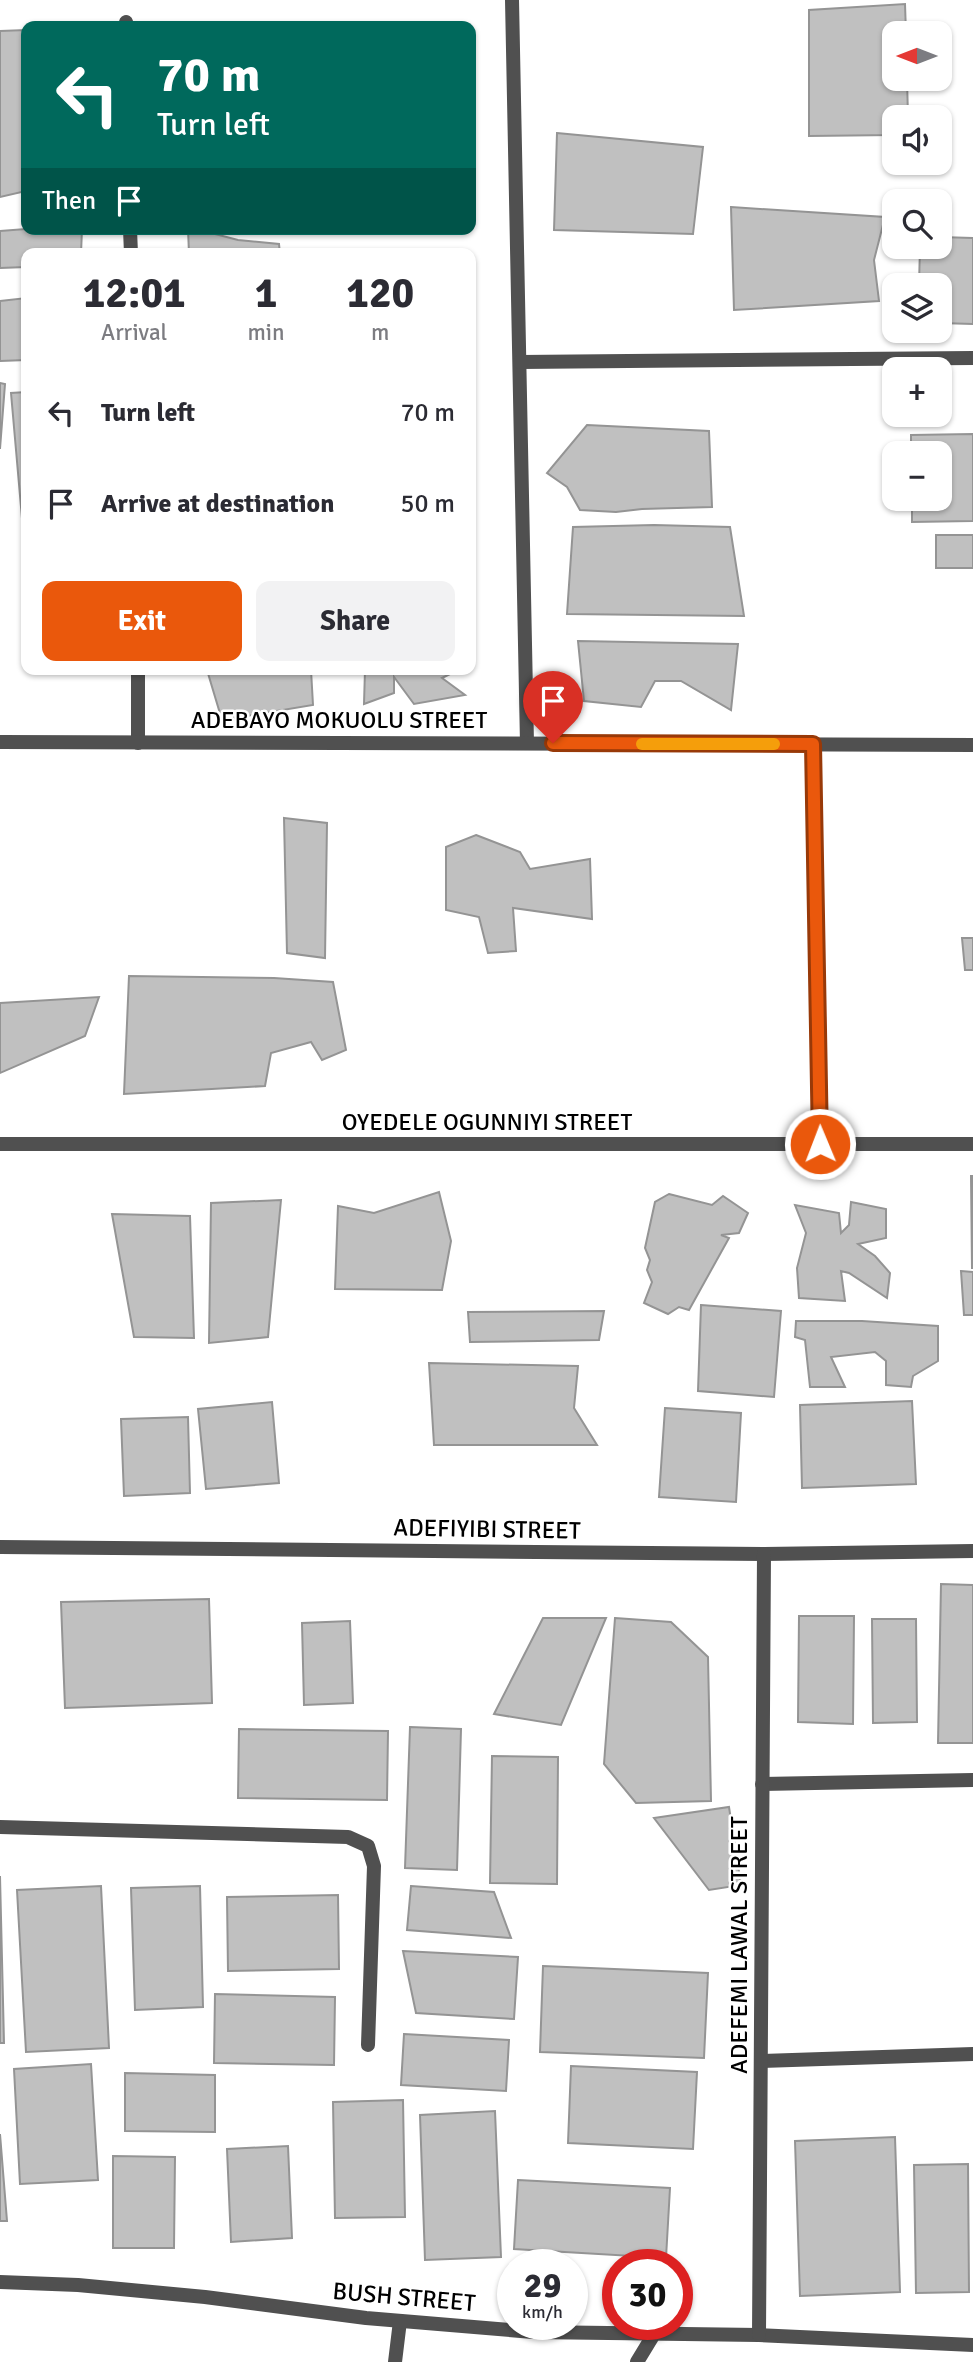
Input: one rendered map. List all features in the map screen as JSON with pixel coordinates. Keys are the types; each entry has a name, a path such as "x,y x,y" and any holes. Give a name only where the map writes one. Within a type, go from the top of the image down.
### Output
{"street":[{"path":"512,0 527,743"},
{"path":"520,362 973,358"},
{"path":"138,675 138,743"},
{"name":"ADEBAYO MOKUOLU STREET","path":"0,742 973,745"},
{"path":"813,744 820,1144"},
{"name":"OYEDELE OGUNNIYI STREET","path":"0,1144 973,1144"},
{"name":"ADEFIYIBI STREET","path":"0,1547 764,1554 973,1551"},
{"name":"ADEFEMI LAWAL STREET","path":"759,2335 764,1554"},
{"path":"762,1784 973,1780"},
{"path":"0,1827 348,1837 368,1846 374,1866 368,2045"},
{"path":"761,2061 973,2054"},
{"name":"BUSH STREET","path":"0,2282 78,2285 205,2297 400,2321 533,2332 602,2333"},
{"path":"395,2362 400,2321"},
{"name":"BUSH STREET","path":"693,2334 759,2335 973,2346"},
{"path":"637,2362 650,2340"},
{"path":"946,2345 946,2362"}],"building":[{"path":"905,4 906,21 882,21 882,91 907,91 908,105 882,105 882,135 809,136 809,10"},
{"path":"21,30 21,192 0,197 0,31"},
{"path":"557,133 703,147 693,234 554,230"},
{"path":"731,207 882,217 882,229 874,260 879,301 734,310"},
{"path":"21,229 21,235 82,235 81,248 21,248 21,267 0,268 0,231"},
{"path":"188,235 219,235 238,240 279,244 279,248 189,248"},
{"path":"952,237 973,238 973,324 952,323 952,273 919,273 920,259 952,259"},
{"path":"21,299 21,360 0,361 0,301"},
{"path":"0,383 5,384 0,449"},
{"path":"21,392 21,507 11,393"},
{"path":"587,425 709,431 712,507 616,512 580,510 567,487 547,473"},
{"path":"973,434 973,521 912,522 912,511 952,511 952,441 911,441 911,435"},
{"path":"573,527 730,527 744,616 567,614"},
{"path":"936,535 973,535 973,568 936,568"},
{"path":"578,641 738,644 731,710 681,681 655,681 641,707 584,701"},
{"path":"208,675 311,675 313,705 222,720"},
{"path":"365,675 448,675 442,678 465,695 414,704 394,677 394,693 364,704"},
{"path":"284,818 327,823 325,958 287,953"},
{"path":"476,835 520,852 530,869 590,859 592,919 513,908 516,951 488,953 479,917 446,910 446,847"},
{"path":"962,938 973,938 973,970 965,970"},
{"path":"129,976 274,978 333,982 346,1050 322,1060 311,1042 271,1053 265,1086 124,1094"},
{"path":"99,997 85,1036 0,1073 0,1003"},
{"path":"973,1176 973,1268 972,1268"},
{"path":"439,1192 451,1241 442,1290 335,1289 338,1206 374,1213"},
{"path":"669,1194 712,1205 723,1196 748,1213 739,1233 721,1235 729,1238 689,1310 679,1307 668,1314 644,1303 652,1282 647,1270 650,1260 645,1248 655,1202"},
{"path":"281,1200 268,1337 209,1343 211,1203"},
{"path":"851,1202 886,1209 886,1238 858,1244 875,1256 890,1273 887,1298 849,1273 841,1271 845,1301 799,1298 797,1268 806,1233 795,1205 839,1213 841,1233 849,1225"},
{"path":"112,1214 190,1216 194,1338 134,1337"},
{"path":"961,1271 973,1272 973,1315 964,1315"},
{"path":"701,1305 781,1311 774,1397 698,1391"},
{"path":"604,1311 599,1340 470,1342 468,1312"},
{"path":"796,1321 862,1321 938,1326 938,1361 913,1376 911,1387 886,1385 886,1361 875,1352 831,1357 845,1387 810,1387 805,1340 795,1337"},
{"path":"429,1363 578,1366 574,1408 597,1445 434,1445"},
{"path":"912,1401 916,1484 802,1488 800,1405"},
{"path":"272,1402 279,1483 206,1489 198,1409"},
{"path":"665,1408 741,1413 736,1502 659,1497"},
{"path":"188,1417 190,1493 124,1496 121,1419"},
{"path":"941,1584 973,1585 973,1743 938,1743"},
{"path":"209,1599 212,1703 65,1708 61,1602"},
{"path":"799,1616 854,1616 853,1724 798,1722"},
{"path":"543,1618 606,1618 561,1725 494,1714"},
{"path":"615,1618 671,1622 708,1657 711,1801 636,1803 604,1764"},
{"path":"872,1619 916,1619 917,1722 873,1723"},
{"path":"350,1621 353,1703 304,1705 302,1623"},
{"path":"410,1727 461,1729 457,1870 405,1868"},
{"path":"239,1729 388,1731 387,1800 238,1798"},
{"path":"492,1756 558,1757 557,1884 490,1883"},
{"path":"729,1807 741,1885 709,1890 654,1818"},
{"path":"0,1876 4,2043 0,2043"},
{"path":"101,1886 109,2048 26,2052 17,1890"},
{"path":"200,1886 203,2007 135,2010 131,1888"},
{"path":"411,1886 494,1892 511,1938 407,1930"},
{"path":"338,1895 339,1969 228,1971 227,1897"},
{"path":"403,1951 518,1957 514,2019 416,2013"},
{"path":"543,1966 708,1973 704,2058 540,2052"},
{"path":"215,1994 335,1997 334,2065 214,2063"},
{"path":"404,2034 509,2040 506,2091 401,2085"},
{"path":"91,2064 98,2180 20,2184 14,2069"},
{"path":"571,2066 697,2072 693,2149 568,2143"},
{"path":"125,2073 215,2075 215,2132 125,2131"},
{"path":"403,2100 405,2217 335,2218 333,2102"},
{"path":"495,2111 501,2249 497,2249 497,2257 425,2260 420,2115"},
{"path":"0,2134 7,2221 0,2221"},
{"path":"895,2137 900,2292 800,2296 795,2141"},
{"path":"288,2146 292,2238 231,2242 227,2149"},
{"path":"113,2156 175,2157 174,2248 113,2248"},
{"path":"968,2164 969,2292 916,2293 914,2165"},
{"path":"518,2180 670,2188 667,2249 602,2249 602,2254 588,2253 588,2249 514,2249"}],"slow traffic":[{"path":"642,744 774,744"}],"route":[{"path":"553,743 813,744 820,1144"}]}
